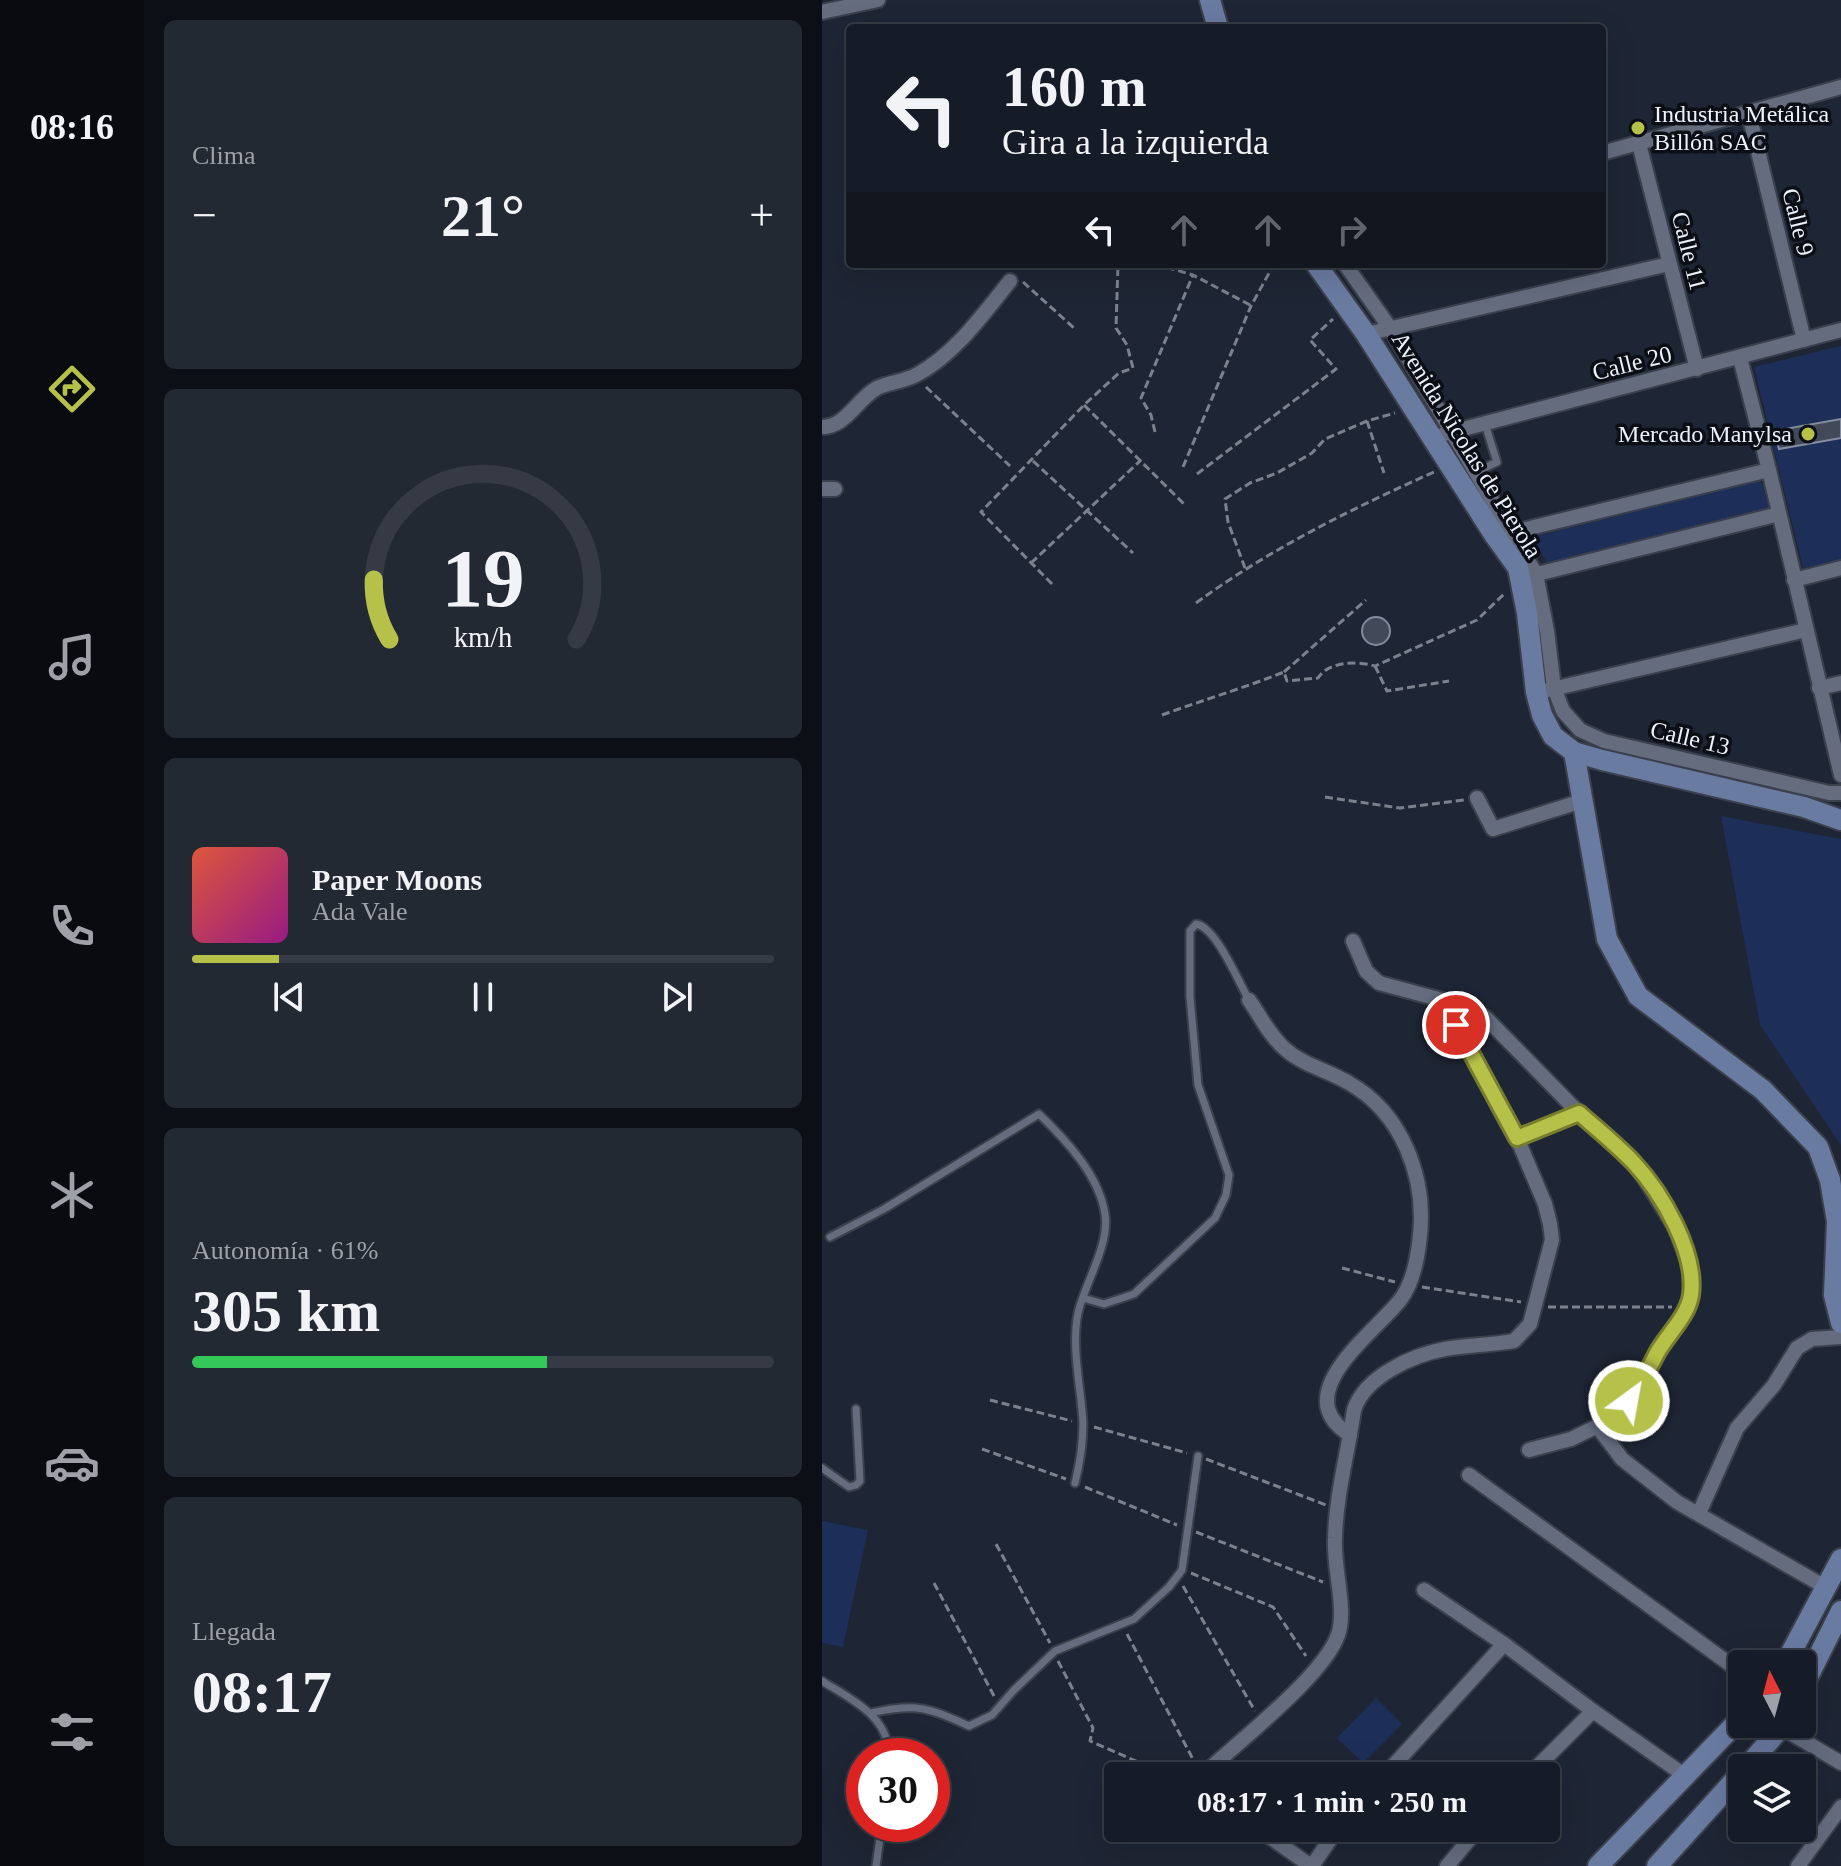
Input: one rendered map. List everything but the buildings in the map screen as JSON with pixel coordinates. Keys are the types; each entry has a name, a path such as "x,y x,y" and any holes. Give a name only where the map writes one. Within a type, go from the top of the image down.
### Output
{"street":[{"path":"822,12 878,0"},
{"path":"1210,0 1217,24"},
{"path":"1606,152 1841,87"},
{"name":"Calle 9","path":"1749,114 1804,340"},
{"name":"Calle 11","path":"1639,144 1697,369"},
{"path":"1366,334 1669,264"},
{"name":"Avenida Nicolas de Pierola","path":"1319,268 1413,407 1442,434 1450,465 1503,534 1518,568 1528,576 1545,690 1542,715 1553,736 1574,752"},
{"path":"1348,268 1390,328 1442,434 1476,472 1503,534 1769,470"},
{"path":"822,427 831,427 840,421 876,389 901,383 933,365 1016,281"},
{"name":"Calle 20","path":"1442,434 1841,330"},
{"path":"1740,358 1841,775"},
{"path":"1528,576 1779,514"},
{"path":"1794,580 1841,568"},
{"path":"1545,690 1806,630"},
{"path":"1819,688 1841,683"},
{"name":"Calle 13","path":"1545,690 1580,730 1604,741 1829,793 1841,793"},
{"path":"1841,820 1804,807 1574,752 1607,939 1638,996 1763,1090 1818,1147 1830,1180 1837,1221 1834,1295 1841,1323"},
{"path":"1477,798 1493,829 1582,801"},
{"path":"1353,941 1362,965 1374,980 1384,986 1472,1008 1486,1018 1579,1113 1637,1166 1667,1212 1686,1251 1690,1266 1691,1295 1688,1307 1657,1354 1641,1386 1622,1410 1598,1427 1556,1444 1529,1450"},
{"path":"1249,1000 1267,1030 1285,1049 1306,1064 1359,1089 1378,1105 1399,1134 1412,1161 1421,1204 1420,1237 1409,1286 1401,1299 1342,1361 1333,1380 1329,1412 1337,1426 1350,1435"},
{"path":"1217,1762 1315,1669 1338,1637 1341,1624 1334,1553 1337,1509 1356,1403 1384,1375 1410,1361 1445,1349 1514,1341 1530,1324 1550,1249 1552,1232 1545,1204 1517,1138 1443,1002"},
{"path":"1517,1138 1579,1113"},
{"path":"1699,1513 1737,1428 1774,1385 1797,1348 1812,1339 1841,1337"},
{"path":"1598,1427 1622,1459 1677,1502 1827,1588"},
{"path":"1469,1475 1728,1663"},
{"path":"1793,1650 1841,1559"},
{"path":"1424,1590 1684,1775"},
{"path":"1816,1661 1841,1611"},
{"path":"1397,1762 1504,1644"},
{"path":"1542,1762 1593,1711"},
{"path":"1598,1866 1728,1731"},
{"path":"1758,1754 1772,1738"},
{"path":"1802,1738 1841,1763"},
{"path":"1657,1866 1728,1788"},
{"path":"1802,1865 1841,1807"},
{"path":"1277,1842 1311,1866 1328,1842"},
{"path":"1447,1866 1467,1842"}],"lane":[{"path":"1476,472 1497,462 1485,424"},
{"path":"1083,1298 1104,1304 1134,1294 1215,1218 1226,1195 1229,1175 1198,1085 1190,997 1190,931 1196,924 1202,925 1214,936 1249,1000"},
{"path":"830,1237 884,1209 1039,1114 1064,1138 1093,1180 1105,1213 1106,1234 1077,1315 1083,1424 1082,1458 1075,1483"},
{"path":"822,1468 849,1487 860,1481 856,1409"},
{"path":"871,1713 902,1706 933,1710 969,1726 992,1715 1055,1651 1134,1619 1169,1587 1179,1573 1198,1456"},
{"path":"822,1681 871,1713 886,1738"},
{"path":"876,1866 879,1842"}],"path":[{"path":"1052,584 981,512 1084,405 1119,373 1133,368 1127,345 1116,328 1118,268"},
{"path":"1169,268 1193,275 1251,306"},
{"path":"1183,467 1251,306 1272,268"},
{"path":"1155,432 1151,415 1141,398 1193,275"},
{"path":"1016,281 1074,328"},
{"path":"1197,474 1336,369 1310,340 1346,307"},
{"path":"918,374 926,387 1010,466"},
{"path":"1084,405 1184,504"},
{"path":"1245,568 1228,522 1225,499 1250,483 1277,473 1312,453 1325,439 1367,421 1413,407"},
{"path":"1367,421 1384,473"},
{"path":"1031,563 1084,510 1141,460"},
{"path":"1033,461 1133,553"},
{"path":"1196,603 1245,568 1339,515 1450,465"},
{"path":"1284,672 1287,681 1318,678 1322,671 1356,661 1375,666 1477,620 1528,576"},
{"path":"1162,715 1209,697 1241,690 1284,672 1366,600"},
{"path":"1375,666 1387,691 1449,681"},
{"path":"1325,797 1400,808 1477,798"},
{"path":"1342,1268 1409,1286 1548,1307 1688,1307"},
{"path":"990,1400 1198,1456 1337,1509"},
{"path":"982,1449 1337,1587"},
{"path":"996,1544 1093,1728 1090,1741 1138,1762"},
{"path":"1179,1573 1273,1607 1315,1669"},
{"path":"1179,1573 1261,1722"},
{"path":"934,1583 1000,1707"},
{"path":"1122,1624 1195,1762"}],"shaded area":[{"path":"1841,346 1841,559 1803,568 1754,367"},
{"path":"1759,481 1763,484 1770,513 1550,568 1534,540 1537,536"},
{"path":"1721,816 1841,839 1841,1145 1760,1025"},
{"path":"822,1521 868,1530 843,1647 822,1643"},
{"path":"1376,1698 1402,1724 1364,1762 1337,1738"}],"place":[{"name":"Industria Metálica Billón SAC","path":"1638,128"},
{"name":"Mercado Manylsa","path":"1808,434"}],"route":[{"path":"1456,1025 1517,1138 1579,1113 1637,1166 1676,1229 1690,1266 1691,1295 1688,1307 1629,1401"}]}
